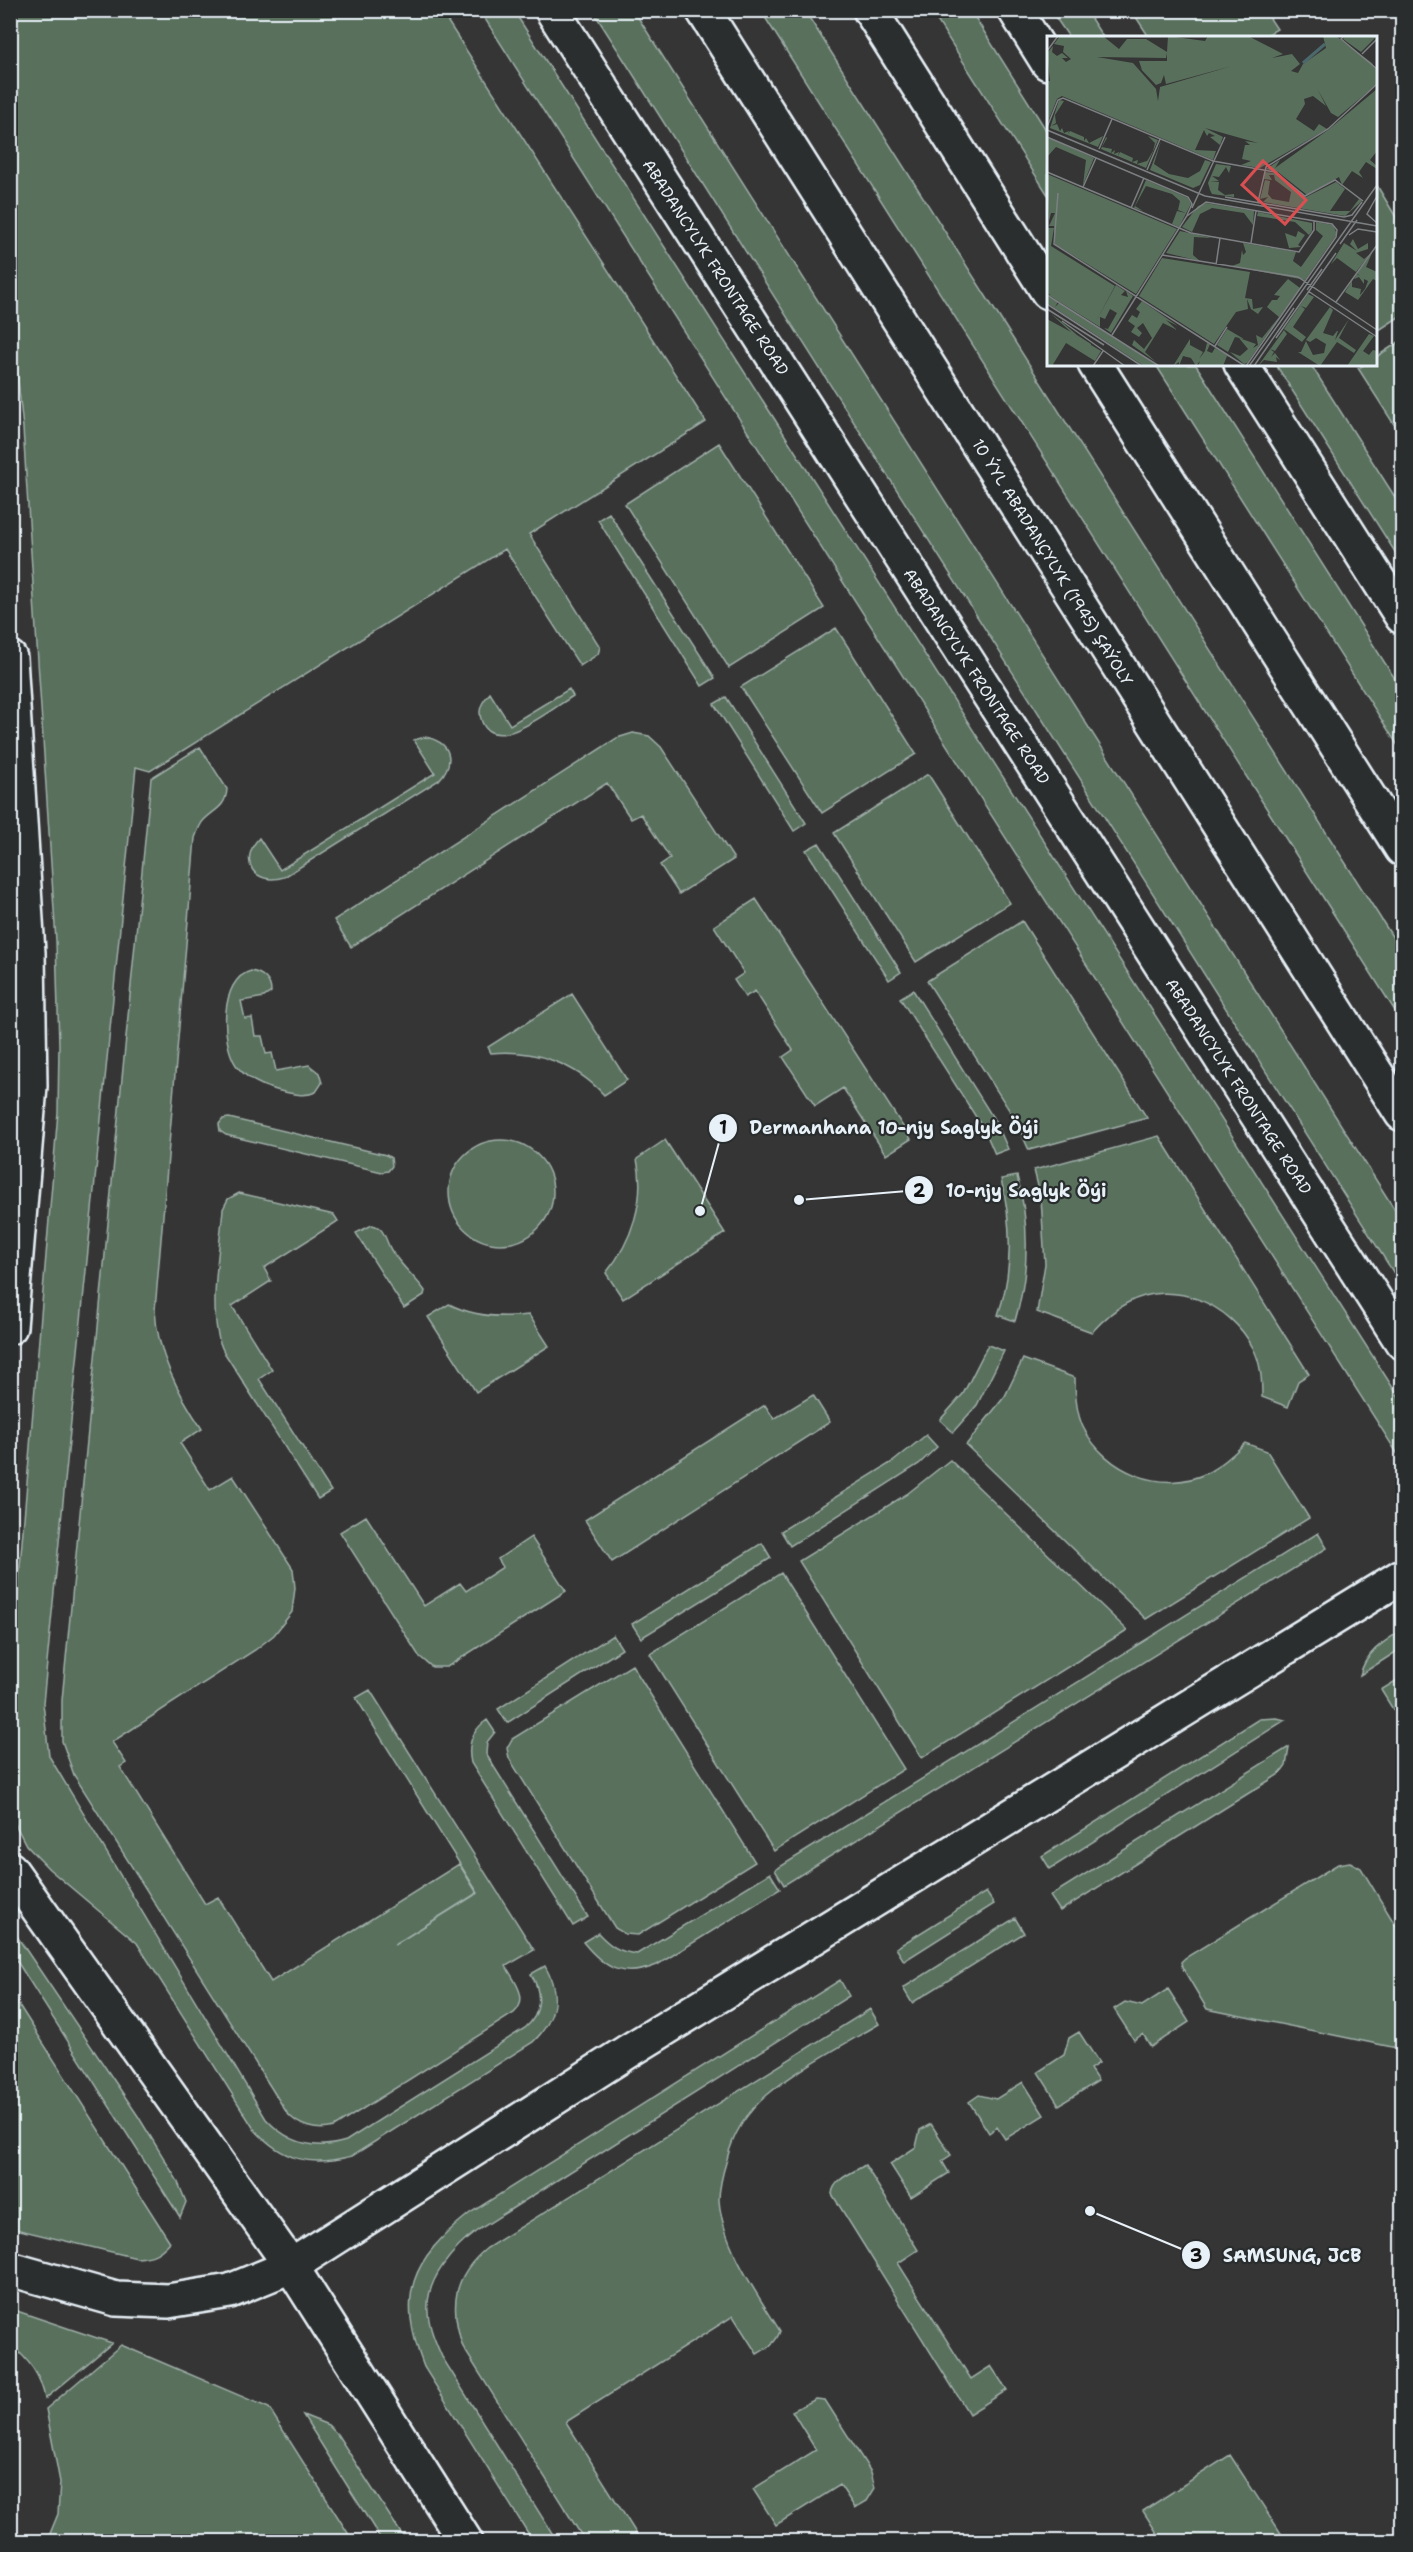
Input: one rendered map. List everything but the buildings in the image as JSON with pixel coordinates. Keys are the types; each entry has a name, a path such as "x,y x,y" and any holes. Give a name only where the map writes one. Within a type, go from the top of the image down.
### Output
{"street":[{"name":"ABADANCYLYK FRONTAGE ROAD","path":"552,10 1402,1342"},
{"name":"10 ÝYL ABADANÇYLYK (1945) ŞAÝOLY","path":"703,10 1402,1114"},
{"path":"870,10 1047,290"},
{"path":"1015,10 1047,61"},
{"path":"1096,366 1402,849"},
{"path":"1242,366 1402,617"},
{"path":"10,657 28,953 30,1086 10,1327"},
{"path":"10,2269 116,2299 168,2301 230,2291 291,2266 627,2052 1402,1576"},
{"path":"10,1869 291,2266 466,2541"}],"green space":[{"path":"10,11 441,11 706,422 529,534 600,647 598,654 580,666 505,549 150,771 136,767 43,1703 49,1756 266,2119 283,2134 293,2139 312,2145 346,2141 525,2028 535,2016 538,2002 537,1988 531,1974 545,1966 553,1987 554,2006 551,2016 541,2034 533,2042 352,2156 337,2159 310,2161 298,2159 276,2148 254,2129 137,1943 49,1869 26,1845 11,1816 11,1674 58,1112 59,1045 56,941 23,428 17,371 10,350"},
{"path":"480,11 514,11 1402,1402 1402,1461"},
{"path":"593,11 634,11 1402,1221 1402,1286"},
{"path":"761,11 805,11 1402,952 1402,1022"},
{"path":"931,11 971,11 1047,131 1047,193"},
{"path":"1051,11 1086,11 1102,36 1068,36"},
{"path":"1132,11 1265,11 1277,29 1265,36 1148,36"},
{"path":"1377,186 1402,227 1402,315 1377,331"},
{"path":"1402,340 1402,437 1358,368 1377,366 1377,356"},
{"path":"1157,366 1197,366 1402,690 1402,752"},
{"path":"1277,366 1312,366 1402,508 1402,563"},
{"path":"719,443 824,608 729,668 625,504"},
{"path":"609,513 715,678 702,686 598,520"},
{"path":"836,628 916,754 822,813 741,687"},
{"path":"569,689 573,696 540,718 512,732 499,734 489,731 482,722 481,706 490,693 510,725"},
{"path":"726,697 806,823 794,831 714,704"},
{"path":"633,733 649,736 661,747 734,859 679,894 660,865 670,858 641,814 631,819 607,783 351,947 334,920 617,738"},
{"path":"425,737 441,743 448,753 448,766 439,780 284,877 264,878 252,870 250,855 259,838 280,870 435,773 414,740"},
{"path":"200,747 227,789 225,800 202,822 195,838 155,1310 164,1357 177,1387 202,1429 180,1443 210,1490 233,1476 293,1569 295,1588 292,1612 274,1635 255,1650 112,1742 126,1763 120,1767 205,1904 218,1897 271,1982 459,1864 477,1893 394,1945 478,1893 356,1698 370,1690 534,1950 506,1966 521,1995 519,2007 514,2013 334,2127 321,2129 308,2127 291,2118 287,2113 74,1775 62,1741 62,1700 151,778"},
{"path":"928,774 1010,903 916,962 834,833"},
{"path":"819,843 901,972 889,980 806,850"},
{"path":"756,899 911,1139 886,1155 843,1088 815,1106 783,1057 793,1050 755,991 745,997 734,980 744,973 714,926"},
{"path":"1022,921 1147,1118 1029,1150 1015,1119 927,981"},
{"path":"251,971 265,978 271,992 264,997 241,1001 245,1019 252,1018 255,1036 262,1036 266,1054 272,1053 276,1071 309,1065 319,1073 322,1083 316,1092 289,1093 262,1085 236,1065 231,1055 226,1028 228,998 233,986 241,976"},
{"path":"913,990 997,1124 1008,1149 995,1154 985,1131 900,998"},
{"path":"572,994 627,1080 604,1095 580,1074 553,1060 523,1053 491,1053 488,1047"},
{"path":"229,1118 386,1155 391,1158 392,1166 388,1171 382,1172 226,1135 220,1131 219,1124 223,1119"},
{"path":"1159,1136 1309,1374 1298,1381 1288,1407 1262,1397 1258,1360 1243,1332 1216,1308 1199,1300 1163,1293 1145,1296 1117,1309 1092,1332 1037,1312 1045,1264 1041,1198 1034,1170"},
{"path":"501,1140 521,1144 538,1155 549,1172 553,1192 549,1212 538,1229 521,1240 501,1244 481,1240 464,1229 453,1212 449,1192 453,1172 464,1155 481,1144"},
{"path":"665,1140 725,1233 623,1299 606,1273 623,1248 635,1219 640,1189 637,1159"},
{"path":"1017,1176 1024,1212 1026,1248 1023,1285 1015,1321 998,1315 1006,1282 1009,1247 1005,1196 1001,1179"},
{"path":"239,1193 334,1215 338,1221 264,1268 271,1281 232,1306 272,1370 259,1379 331,1491 318,1499 224,1352 219,1338 215,1303 223,1209 228,1199"},
{"path":"372,1225 380,1228 395,1256 425,1291 424,1295 404,1308 356,1233"},
{"path":"449,1304 468,1312 488,1316 529,1315 549,1346 476,1392 428,1317"},
{"path":"988,1345 1004,1351 977,1405 953,1432 940,1420 963,1394"},
{"path":"1023,1359 1075,1378 1076,1403 1083,1427 1093,1443 1120,1467 1155,1480 1191,1479 1214,1469 1245,1443 1267,1451 1309,1518 1146,1619 966,1445 1005,1396"},
{"path":"813,1395 830,1422 612,1562 585,1520 765,1405 774,1419"},
{"path":"926,1435 937,1447 919,1464 790,1546 781,1531 894,1461"},
{"path":"950,1460 1127,1630 922,1758 799,1561 907,1494"},
{"path":"366,1516 424,1606 460,1583 466,1591 503,1567 498,1559 531,1537 566,1591 447,1667 432,1667 419,1656 340,1532"},
{"path":"1318,1533 1327,1548 784,1885 775,1870"},
{"path":"762,1543 771,1558 641,1638 632,1624"},
{"path":"781,1573 904,1769 774,1851 650,1654"},
{"path":"1402,1630 1402,1648 1360,1675 1371,1654 1382,1643"},
{"path":"613,1635 622,1649 507,1723 498,1709"},
{"path":"632,1665 755,1862 638,1935 625,1934 615,1928 509,1758 507,1748 512,1739"},
{"path":"1402,1677 1402,1724 1381,1690"},
{"path":"1259,1719 1285,1720 1050,1869 1042,1856"},
{"path":"487,1720 495,1732 487,1742 486,1754 588,1917 573,1926 471,1763 470,1744 477,1729"},
{"path":"1289,1747 1286,1766 1281,1773 1060,1911 1050,1896"},
{"path":"1350,1862 1361,1868 1402,1936 1402,2049 1207,2009 1181,1962 1338,1864"},
{"path":"770,1873 780,1889 657,1965 634,1971 616,1969 599,1959 583,1942 598,1933 615,1948 637,1954"},
{"path":"986,1892 994,1904 904,1961 896,1948"},
{"path":"1015,1918 1024,1933 912,2003 903,1988"},
{"path":"10,1926 138,2116 177,2180 186,2202 180,2217 11,1952"},
{"path":"840,1980 849,1996 478,2230 451,2255 436,2276 428,2300 428,2312 431,2330 442,2357 557,2541 533,2541 424,2367 411,2319 414,2281 422,2263 450,2230 470,2213"},
{"path":"1168,1989 1189,2022 1151,2047 1143,2034 1134,2040 1114,2009 1125,2002 1142,2006"},
{"path":"10,1991 170,2242 155,2254 137,2258 11,2228"},
{"path":"870,2009 879,2024 792,2076 753,2109 737,2132 724,2169 719,2200 727,2234 751,2285 780,2331 776,2339 765,2350 757,2354 733,2316 566,2422 641,2541 585,2541 463,2347 455,2305 461,2281 467,2270 487,2248"},
{"path":"1079,2032 1099,2063 1090,2069 1098,2081 1059,2105 1038,2072 1064,2055 1069,2038"},
{"path":"1023,2082 1044,2115 1005,2139 997,2127 989,2133 969,2102 979,2095 996,2099"},
{"path":"931,2124 951,2155 942,2161 949,2173 911,2197 890,2164 916,2147 920,2130"},
{"path":"865,2165 918,2250 898,2263 971,2379 991,2366 1007,2390 969,2414 832,2194 840,2180"},
{"path":"11,2309 112,2343 45,2399 41,2383 33,2369 11,2345"},
{"path":"121,2345 269,2408 353,2541 47,2541 58,2514 60,2482 46,2409"},
{"path":"816,2399 825,2400 871,2472 875,2488 867,2501 855,2508 840,2485 776,2525 753,2489 816,2450 792,2411"},
{"path":"303,2415 328,2425 337,2434 406,2541 382,2541"},
{"path":"1230,2455 1286,2541 1162,2541 1143,2511"}],"place":[{"name":"10-njy Saglyk Öýi","path":"799,1200"},
{"name":"Dermanhana 10-njy Saglyk Öýi","path":"700,1211"},
{"name":"SAMSUNG, JCB","path":"1090,2211"}]}
